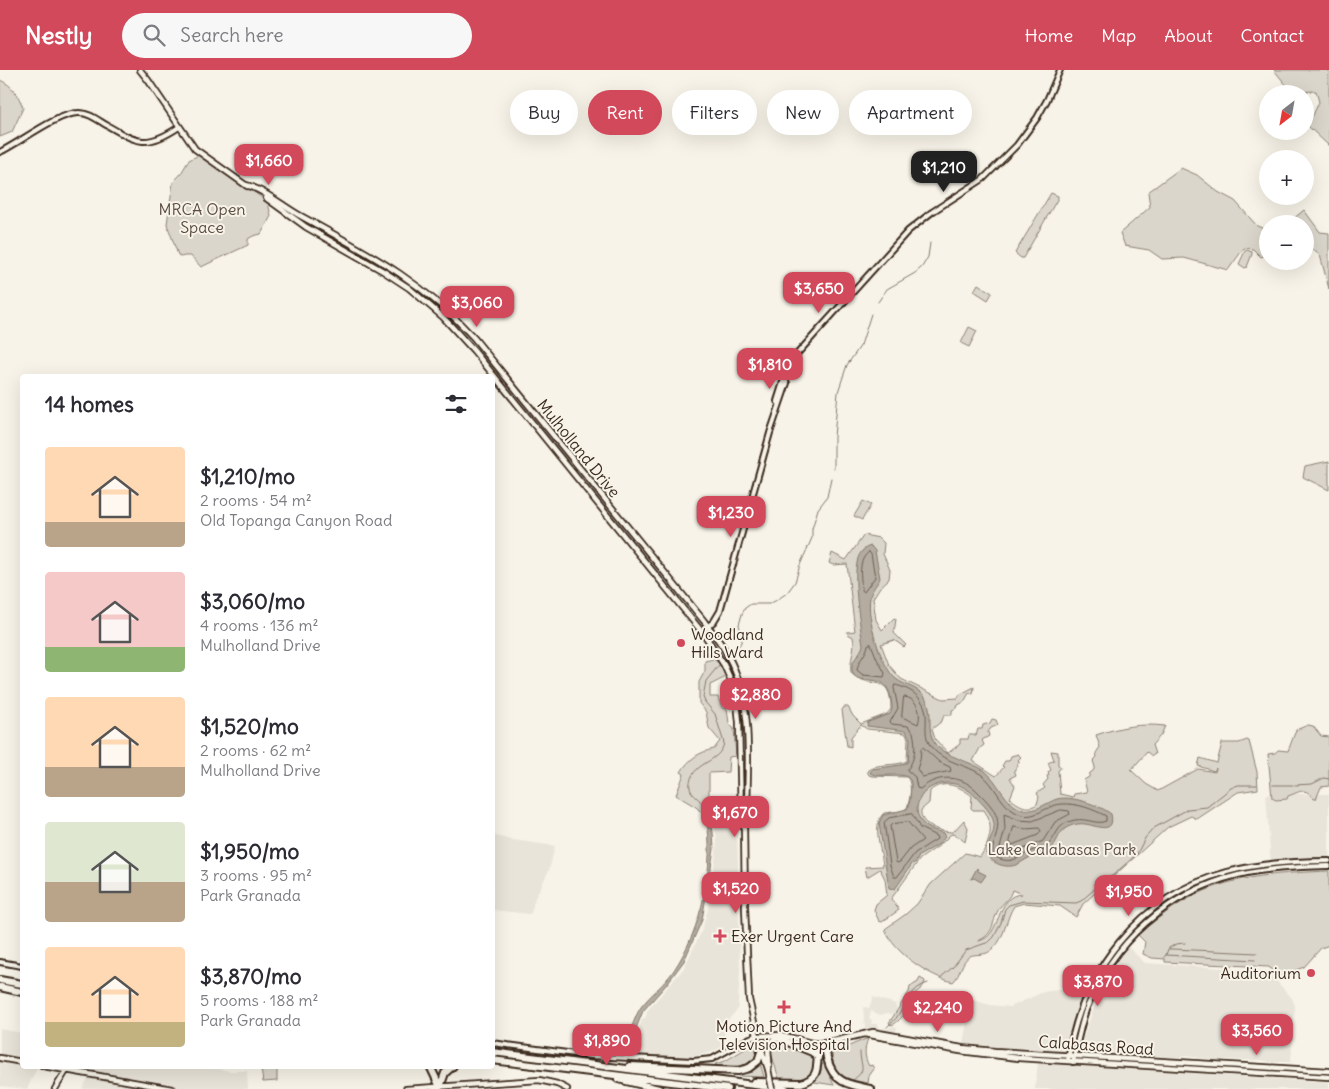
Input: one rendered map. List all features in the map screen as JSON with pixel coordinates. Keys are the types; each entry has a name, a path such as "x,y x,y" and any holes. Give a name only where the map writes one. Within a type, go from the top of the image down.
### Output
{"highway":[{"path":"0,980 20,984"},
{"path":"0,987 20,992"},
{"path":"783,1040 812,1052 818,1057"},
{"path":"724,1082 801,1084 809,1080 817,1071 821,1044 825,1046 829,1066 835,1076 844,1083 871,1089"},
{"path":"610,1067 641,1066 738,1071 758,1062 762,1049"},
{"path":"495,1052 786,1089"},
{"path":"495,1061 728,1089"},
{"path":"431,1069 440,1088"},
{"path":"440,1088 445,1073 450,1069"},
{"path":"607,1075 626,1082 659,1089"}],"main road":[{"name":"Mulholland Drive","path":"140,70 192,145 200,153 306,227 401,283 430,305 450,324 493,374"},
{"name":"Mulholland Drive","path":"246,185 393,268 420,287 449,312 474,338 708,627 728,656 737,674 743,694 746,721 747,818 744,824 749,999 772,1089"},
{"name":"Mulholland Drive","path":"495,377 702,632 720,657 734,689 738,715 741,819 744,824"},
{"path":"740,776 747,776"},
{"name":"Calabasas Road","path":"757,1036 781,1035 821,1044 868,1032 885,1033 975,1050 1120,1059 1329,1077"},
{"name":"Calabasas Road","path":"864,1034 975,1053 1119,1065 1329,1071"},
{"path":"768,1069 770,1059 768,1046 772,1040 812,1045 821,1044"},
{"path":"0,1058 20,1062"},
{"path":"1119,1065 1120,1059"},
{"path":"55,1089 66,1069"},
{"path":"72,1069 172,1089"},
{"path":"406,1089 540,1080 557,1084 567,1089"}],"street":[{"path":"702,632 716,618 720,611 778,404 781,402 787,383 785,380 796,356 908,231 932,212 983,179 1017,145 1041,112 1060,70"},
{"path":"0,152 70,114 85,114 129,138 148,142 157,140 179,126"},
{"path":"1072,1056 1072,1037 1080,1008 1097,973 1122,939 1154,908 1187,887 1227,872 1268,864 1329,860"},
{"path":"1071,1061 1087,1008 1105,972 1131,937 1160,911 1188,894 1225,878 1257,871 1329,866"},
{"path":"0,962 20,966"},
{"path":"495,1043 590,1056 693,1061 712,1059 745,1040 757,1036"}],"shaded area":[{"path":"1266,794 1329,794 1329,863 1271,867"},
{"path":"712,815 737,819 739,1008 724,1024 725,1045 712,1052 687,1058 637,1054 636,1036 642,1020 646,1017 647,1011 684,968 702,930 708,909 716,853 717,838"},
{"path":"495,836 555,846 549,870 529,914 495,910"},
{"path":"1128,947 1145,963 1267,971 1292,998 1295,1006 1291,1062 1216,1060 1185,1056 1178,1058 1082,1052 1083,1038 1094,1008 1099,1000 1103,999 1106,990 1103,985 1111,970"},
{"path":"1072,988 1091,993 1076,1033 1071,1065 1329,1082 1329,1089 1035,1089 1038,1062 1006,1054 962,1049 967,1021 948,1017 955,995 990,1005 1010,1007 1043,992"},
{"path":"873,997 896,1004 895,1006 897,1007 893,1014 880,1015 871,1011 869,1019 872,1020 871,1024 878,1024 879,1028 883,1029 884,1027 888,1029 893,1026 897,1027 896,1032 865,1028 863,1007 869,1008"},
{"path":"0,1029 20,1033 20,1069 37,1069 27,1089 0,1086"},
{"path":"93,1069 219,1069 247,1071 248,1089 82,1089"}],"green space":[{"path":"1274,70 1329,70 1329,146 1314,132 1314,113 1319,102 1316,91 1314,91 1314,85 1286,85"},
{"path":"0,80 15,91 23,108 12,132 0,137"},
{"name":"MRCA Open Space","path":"199,155 264,199 268,203 271,216 261,234 248,239 248,245 201,267 191,256 181,257 178,255 167,224 173,182 180,175 189,160"},
{"path":"1181,168 1197,175 1218,192 1235,201 1259,227 1259,255 1253,249 1244,248 1228,270 1184,258 1162,259 1149,250 1125,246 1120,233 1150,207 1148,192"},
{"path":"1051,193 1058,196 1058,198 1023,258 1021,258 1015,253"},
{"path":"1304,210 1308,215 1298,215"},
{"path":"1314,224 1320,232 1329,233 1329,289 1320,255 1314,251"},
{"path":"1247,250 1252,252 1252,254 1245,268 1239,264"},
{"path":"978,284 992,293 988,300 974,291"},
{"path":"969,327 977,331 969,347 961,343"},
{"path":"1329,461 1329,490 1303,477 1305,466"},
{"path":"863,501 871,505 862,520 854,516"},
{"name":"Lake Calabasas Park","path":"864,535 879,538 884,543 883,554 890,570 889,579 880,587 873,598 876,620 882,630 894,618 896,619 894,633 906,645 904,647 894,640 881,644 889,665 901,679 943,699 958,698 959,695 974,687 973,694 969,693 964,702 952,710 952,715 944,715 942,721 932,729 935,739 948,753 960,744 960,739 968,739 969,735 976,735 978,729 982,729 983,725 990,723 992,719 996,720 998,725 991,728 988,732 989,736 982,740 984,745 980,748 973,761 996,776 1004,767 1002,766 1005,761 1009,761 1011,756 1018,754 1021,757 1018,760 1020,762 1017,764 1018,767 1014,770 1016,775 1010,778 1015,786 1010,798 1020,805 1030,807 1037,804 1039,797 1037,793 1045,788 1043,785 1048,779 1048,772 1051,770 1048,763 1054,760 1051,751 1058,752 1058,765 1061,767 1058,771 1060,794 1073,797 1074,794 1087,792 1084,780 1089,777 1095,767 1093,761 1097,757 1096,753 1100,747 1096,735 1139,725 1165,726 1161,735 1152,745 1155,754 1152,756 1147,752 1131,770 1146,784 1158,791 1198,769 1215,772 1216,768 1214,771 1198,766 1200,758 1217,763 1222,743 1239,743 1247,740 1249,741 1257,772 1258,789 1238,792 1197,819 1191,816 1168,827 1083,904 1076,917 1060,906 1024,903 1014,906 998,944 991,951 967,958 953,982 934,975 904,955 889,938 885,929 917,904 931,884 965,853 980,857 989,840 989,822 984,810 973,810 971,808 972,796 962,789 951,785 940,785 930,791 929,803 921,810 923,820 937,829 953,832 964,820 968,828 965,842 952,834 920,859 891,899 899,910 882,922 879,921 874,910 876,904 887,895 885,879 880,869 867,877 865,867 883,866 878,838 880,818 884,813 902,811 907,808 910,788 907,777 872,776 867,771 875,766 907,761 908,738 905,733 867,729 861,725 851,737 851,747 847,746 842,710 844,707 848,707 861,724 887,714 891,709 890,697 883,686 865,681 851,673 854,642 853,637 847,632 855,631 847,564 833,565 829,563 832,553 846,560","holes":["1012,890 1022,894 1013,896 1007,901 991,932 986,938 978,941 988,934 997,912"]},
{"path":"713,659 719,663 726,677 710,685 710,697 718,697 722,708 727,709 729,723 734,729 736,756 729,757 728,772 709,773 709,800 712,800 713,804 710,817 706,817 696,807 676,795 684,774 681,772 684,767 695,757 714,749 720,741 709,728 706,712 699,703 699,682 705,671 705,661"},
{"path":"1308,725 1313,726 1321,736 1329,737 1329,786 1321,787 1316,799 1308,792 1302,791 1288,796 1287,799 1276,800 1272,798 1268,754 1275,753 1278,750 1288,751 1296,730"},
{"path":"1329,871 1329,945 1321,948 1304,967 1278,977 1269,967 1165,962 1165,959 1152,958 1143,954 1145,942 1138,935 1161,916 1205,891 1249,878"},
{"path":"920,978 925,981 923,986 912,997 904,1015 891,1025 889,1023 909,992 910,987 918,982"},
{"path":"868,1039 865,1056 869,1066 872,1065 874,1069 869,1076 868,1083 843,1076 835,1067 832,1053"},
{"path":"777,1040 810,1054 815,1060 813,1073 806,1079 779,1079 770,1049 770,1044"},
{"path":"750,1046 755,1048 757,1054 750,1062 740,1066 718,1066 715,1064 725,1061"},
{"path":"822,1064 824,1064 834,1085 814,1082 820,1075"},
{"path":"759,1065 764,1077 739,1076 739,1072"},
{"path":"261,1069 277,1069 277,1081 263,1082"}],"water":[{"path":"871,546 875,551 880,578 872,592 869,606 876,641 890,673 896,679 919,691 925,697 928,703 932,738 935,744 952,756 985,771 1010,802 1021,809 1035,809 1057,799 1069,798 1100,807 1111,814 1112,821 1108,827 1083,824 1070,826 1063,830 1052,848 1048,851 1032,856 1016,865 1001,865 992,861 986,853 994,828 993,820 987,809 975,796 962,787 949,783 938,784 920,797 917,807 919,817 926,826 943,833 945,837 939,844 919,856 895,889 889,888 879,823 883,815 907,809 911,786 910,780 902,775 875,775 870,773 872,769 901,765 908,762 910,739 906,731 867,726 868,722 890,714 892,709 891,699 888,689 883,684 854,676 852,670 853,664 863,645 856,592 857,563 861,552"},
{"path":"706,817 710,817 714,849 702,920 684,961 643,1011 637,1026 632,1050 630,1050 629,1046 627,1052 624,1052 638,1011 674,970 684,954 699,917 704,896 709,856 709,836"},
{"path":"977,868 978,871 986,875 981,882 974,878 971,879"}],"waterway":[{"path":"878,302 887,289 922,267 928,257 930,243"},
{"path":"834,468 834,437 838,392 847,365 861,345 871,314"},
{"path":"739,646 743,638 739,625 745,608 751,604 769,604 775,601 787,593 795,582 812,538 812,529 818,509 827,497 831,478"},
{"path":"708,818 704,806 690,789 690,782 696,770 718,755 724,743 715,714 703,697 706,681 719,665"},
{"path":"1295,785 1312,784 1324,778 1329,779"},
{"path":"940,978 953,967 966,950 989,942 994,937 1005,909 1009,905 1023,901 1076,903 1081,901 1137,854 1145,838 1154,828 1188,809 1207,807 1231,788 1238,785 1257,785"},
{"path":"1273,785 1293,785"},
{"path":"1169,948 1176,944 1185,943"},
{"path":"1166,955 1168,949 1257,953"},
{"path":"1164,957 1166,955 1255,960"},
{"path":"887,1027 896,1018 914,991 928,983"},
{"path":"853,1080 862,1070 860,1052"}],"place":[{"name":"Woodland Hills Ward","path":"681,643"},
{"name":"Exer Urgent Care","path":"720,936"},
{"name":"Auditorium","path":"1311,973"},
{"name":"Motion Picture And Television Hospital","path":"784,1007"}]}
